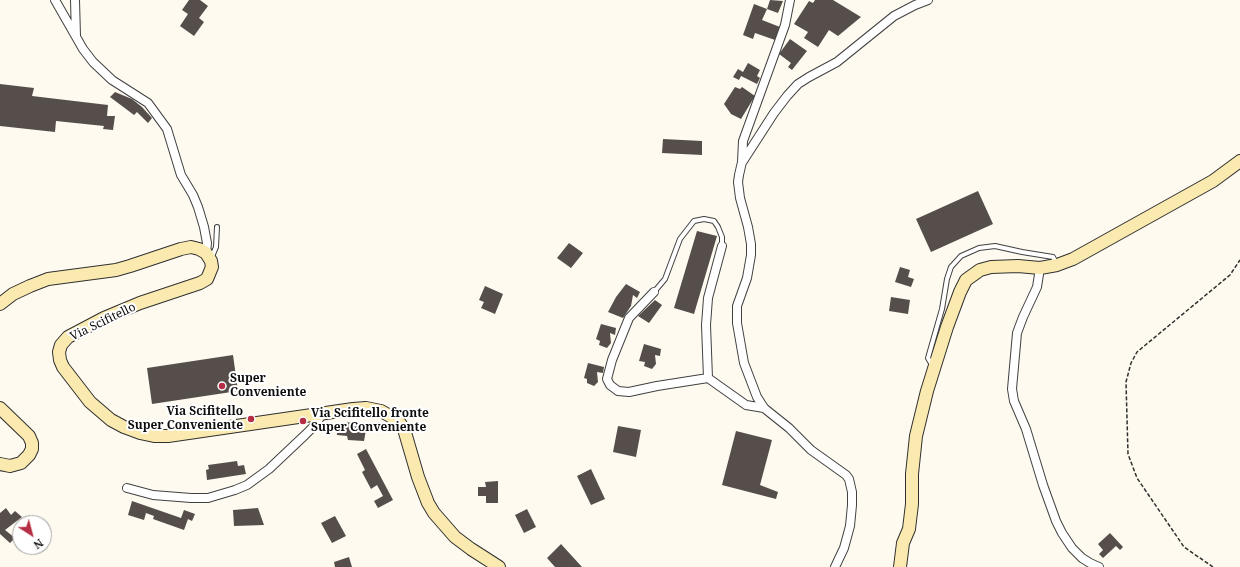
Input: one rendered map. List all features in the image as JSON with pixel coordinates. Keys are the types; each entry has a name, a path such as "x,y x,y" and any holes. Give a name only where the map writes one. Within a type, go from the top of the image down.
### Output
{"main road":[{"path":"900,567 903,543 909,529 916,436 934,368 960,292 966,280 980,270 991,267 1018,266 1040,268 1058,265 1073,259 1213,181 1240,162"},
{"path":"0,304 13,294 48,279 116,270 191,247 199,249 208,257"},
{"name":"Via Scifitello","path":"208,257 212,267 207,279 200,283 140,303 104,318 68,337 61,345 59,352 63,367 90,402 111,420 124,427 154,436 168,436 366,408 381,412 399,422 404,429 422,489 434,513 455,537 499,567"},
{"path":"0,408 29,436 32,443 32,449 29,455 21,463 10,466 0,464"}],"street":[{"path":"55,0 83,49 93,62 112,80 148,104 167,129 181,175 193,195 198,207 204,227 208,257"},
{"path":"75,0 77,38"},
{"path":"790,0 785,25 743,140 742,162 738,175 738,182 740,198 750,239 751,256 748,278 737,306 736,323 744,363 757,397 764,408 789,428 811,450 846,475 849,479 852,492 850,526 844,548 835,567"},
{"path":"742,162 774,113 798,84 837,62 894,16 928,0"},
{"path":"708,378 706,325 708,298 722,246"},
{"path":"1040,268 1036,287 1023,316 1018,333 1012,389 1014,402 1026,429 1043,485 1062,533 1072,548 1082,558 1099,567"},
{"path":"654,292 629,318 612,360 607,379 610,386 618,391 629,392 708,378 746,405 764,408"},
{"path":"127,488 153,495 191,498 208,498 235,490 247,485 269,469 305,436 323,413"}],"lane":[{"path":"654,292 665,279 680,239 694,221 704,219 714,221 722,237 722,246"},
{"path":"208,257 216,247 217,227"},
{"path":"934,368 928,358 942,309 947,279 951,267 961,256 979,248 995,246 1053,257 1058,265"}],"path":[{"path":"1213,567 1184,547 1137,478 1128,454 1126,382 1131,363 1137,352 1230,275 1240,260"}],"building":[{"path":"189,0 200,0 208,6 199,18 204,22 194,36 180,26 188,14 182,10"},
{"path":"770,0 783,1 778,13 767,9"},
{"path":"815,0 833,0 861,17 838,36 829,30 818,47 804,38 808,32 794,24 809,1 813,3"},
{"path":"754,4 767,9 762,20 780,27 775,40 755,33 753,39 743,35"},
{"path":"790,39 807,51 792,70 788,67 791,63 779,54"},
{"path":"748,63 760,70 757,76 760,78 757,84 741,76 739,80 733,77 738,69 743,72"},
{"path":"0,84 34,88 32,96 108,105 107,116 115,116 113,130 103,129 104,126 56,121 55,132 0,126"},
{"path":"735,87 740,89 742,87 755,96 741,119 731,114 724,104"},
{"path":"115,92 132,99 142,107 152,118 148,123 137,112 134,115 110,97"},
{"path":"663,139 702,141 702,155 662,153"},
{"path":"978,191 993,224 931,252 916,219"},
{"path":"697,231 717,236 694,314 674,308"},
{"path":"569,243 583,253 571,268 557,258"},
{"path":"900,267 910,270 908,277 914,279 911,287 895,282"},
{"path":"626,284 640,292 637,298 633,295 631,306 623,318 608,312 616,297"},
{"path":"485,286 503,294 495,314 481,308 484,302 479,300"},
{"path":"891,297 910,300 908,314 889,311"},
{"path":"655,300 662,305 649,323 638,316"},
{"path":"601,324 616,328 615,335 610,333 611,343 607,348 599,345 600,341 596,339"},
{"path":"644,344 661,349 660,356 655,355 656,364 652,369 644,366 645,362 639,361"},
{"path":"233,355 238,391 152,404 147,368"},
{"path":"588,363 604,367 603,373 597,372 598,382 594,386 587,383 587,379 584,378"},
{"path":"352,422 353,424 359,425 359,428 366,430 364,441 348,440 347,436 337,435 336,424"},
{"path":"618,426 641,430 636,457 613,452"},
{"path":"736,431 772,440 760,485 778,492 776,499 722,485"},
{"path":"366,449 393,500 378,508 374,501 383,496 377,485 371,489 362,472 365,470 357,454"},
{"path":"237,461 238,466 244,465 246,474 207,480 206,470 209,469 208,465"},
{"path":"591,469 605,499 591,505 577,476"},
{"path":"498,481 498,503 486,503 486,496 478,496 478,487 486,487 485,482"},
{"path":"132,501 181,518 184,510 195,514 192,521 188,519 184,530 153,519 154,516 146,513 144,520 128,515"},
{"path":"6,508 11,515 15,511 20,515 12,515 12,525 5,530 12,536 12,541 10,543 0,534 0,513"},
{"path":"258,508 264,525 234,526 233,510"},
{"path":"527,509 536,527 524,533 515,515"},
{"path":"335,516 346,536 332,543 321,523"},
{"path":"1110,533 1123,547 1120,550 1116,546 1103,558 1099,554 1103,550 1098,544"},
{"path":"561,544 582,567 555,567 547,558"},
{"path":"349,557 352,567 335,567 334,562"}],"place":[{"name":"Super Conveniente","path":"222,386"},
{"name":"Via Scifitello Super Conveniente","path":"251,419"},
{"name":"Via Scifitello fronte Super Conveniente","path":"303,421"}]}
